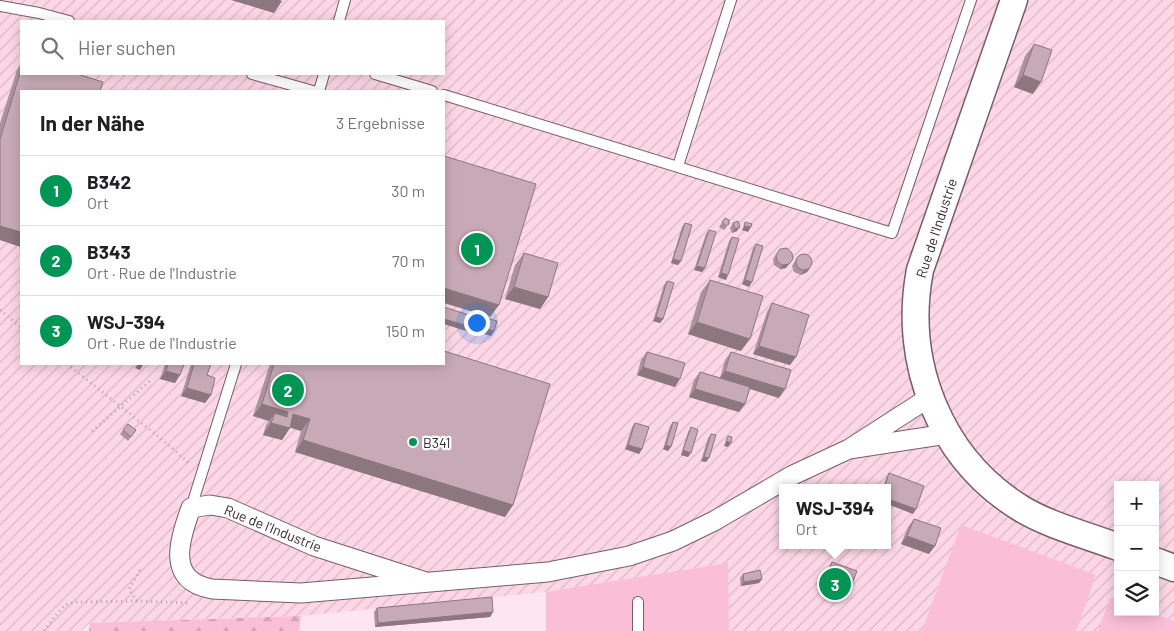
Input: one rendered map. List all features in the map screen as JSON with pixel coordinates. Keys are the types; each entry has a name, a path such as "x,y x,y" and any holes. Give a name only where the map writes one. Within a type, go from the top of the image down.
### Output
{"main road":[{"name":"Rue de l'Industrie","path":"930,397 922,370 916,330 916,292 920,270 1014,0"},
{"path":"930,397 937,417 947,434 976,471 1000,493 1023,509 1043,519 1114,546"},
{"path":"1159,562 1174,568"}],"street":[{"name":"Rue de l'Industrie","path":"426,582 314,546 228,508 210,505 190,508 178,552 179,561 184,572 191,580 202,587 301,593 548,572 629,556 673,541 714,522 793,475 849,449 930,397"},
{"name":"Rue de l'Industrie","path":"849,449 947,434"}],"lane":[{"path":"339,20 345,0"},
{"path":"678,166 732,0"},
{"path":"445,95 892,233 971,0"},
{"path":"0,6 39,12 66,20"},
{"path":"256,75 309,90"},
{"path":"319,90 324,75"},
{"path":"378,75 429,90"},
{"path":"190,508 236,365"},
{"path":"638,602 638,631"}],"path":[{"path":"0,310 20,326"},
{"path":"68,365 164,441 201,474"},
{"path":"92,431 150,381"},
{"path":"137,601 128,589 140,570"}],"shaded area":[{"path":"0,0 1174,0 1174,631 729,631 727,564 546,592 301,616 90,623 81,631 0,631"}],"green space":[{"path":"961,525 1096,575 1076,631 922,631"},
{"path":"728,563 729,631 546,631 546,592"},
{"path":"1110,598 1114,600 1114,616 1159,616 1174,621 1174,631 1098,631"},
{"path":"301,616 299,631 89,631 90,623"}],"building":[{"path":"1034,44 1052,50 1041,82 1023,75"},
{"path":"20,73 20,75 80,75 103,82 100,90 20,90 20,232 0,226 0,139"},
{"path":"445,156 536,184 499,305 445,288"},
{"path":"725,218 729,220 729,224 726,226 722,222"},
{"path":"738,221 740,227 735,229 733,223"},
{"path":"745,222 752,224 751,227 744,226"},
{"path":"685,223 692,225 681,261 673,259"},
{"path":"709,230 716,232 705,268 697,266"},
{"path":"732,237 739,239 728,275 721,273"},
{"path":"756,244 763,246 752,282 745,280"},
{"path":"787,248 792,253 793,259 789,264 782,265 777,261 776,255 780,249"},
{"path":"524,253 558,263 548,297 514,287"},
{"path":"801,254 807,254 812,259 810,268 801,270 796,265 796,259"},
{"path":"710,280 763,296 750,339 697,322"},
{"path":"667,281 674,283 663,319 656,317"},
{"path":"772,303 809,315 796,357 759,346"},
{"path":"445,307 478,318 475,328 445,319"},
{"path":"487,318 497,321 494,331 484,328"},
{"name":"B341","path":"445,351 550,384 513,505 303,440 310,419 293,414 290,428 271,423 275,413 287,417 288,412 262,404 274,365 445,365"},
{"path":"647,352 685,363 680,379 643,367"},
{"path":"731,352 791,370 785,389 725,371"},
{"path":"168,365 184,365 180,375 166,371"},
{"path":"194,365 211,365 207,375 215,378 211,395 187,388"},
{"path":"700,372 750,387 745,404 695,389"},
{"path":"673,422 678,423 671,447 666,445"},
{"path":"635,423 649,427 642,449 628,445"},
{"path":"128,424 136,430 131,437 123,430"},
{"path":"691,427 698,430 691,453 683,450"},
{"path":"711,434 716,435 709,458 704,457"},
{"path":"728,436 732,437 731,443 726,441"},
{"path":"889,473 924,486 916,509 891,500 891,484 885,484"},
{"path":"914,519 941,528 935,546 907,536"},
{"path":"832,562 857,571 850,589 825,581"},
{"path":"760,570 762,579 744,582 743,574"},
{"path":"492,597 493,612 378,623 377,608"}],"place":[{"name":"B342","path":"477,249"},
{"name":"B343","path":"288,390"},
{"name":"B341","path":"413,442"},
{"name":"WSJ-394","path":"835,584"}]}
